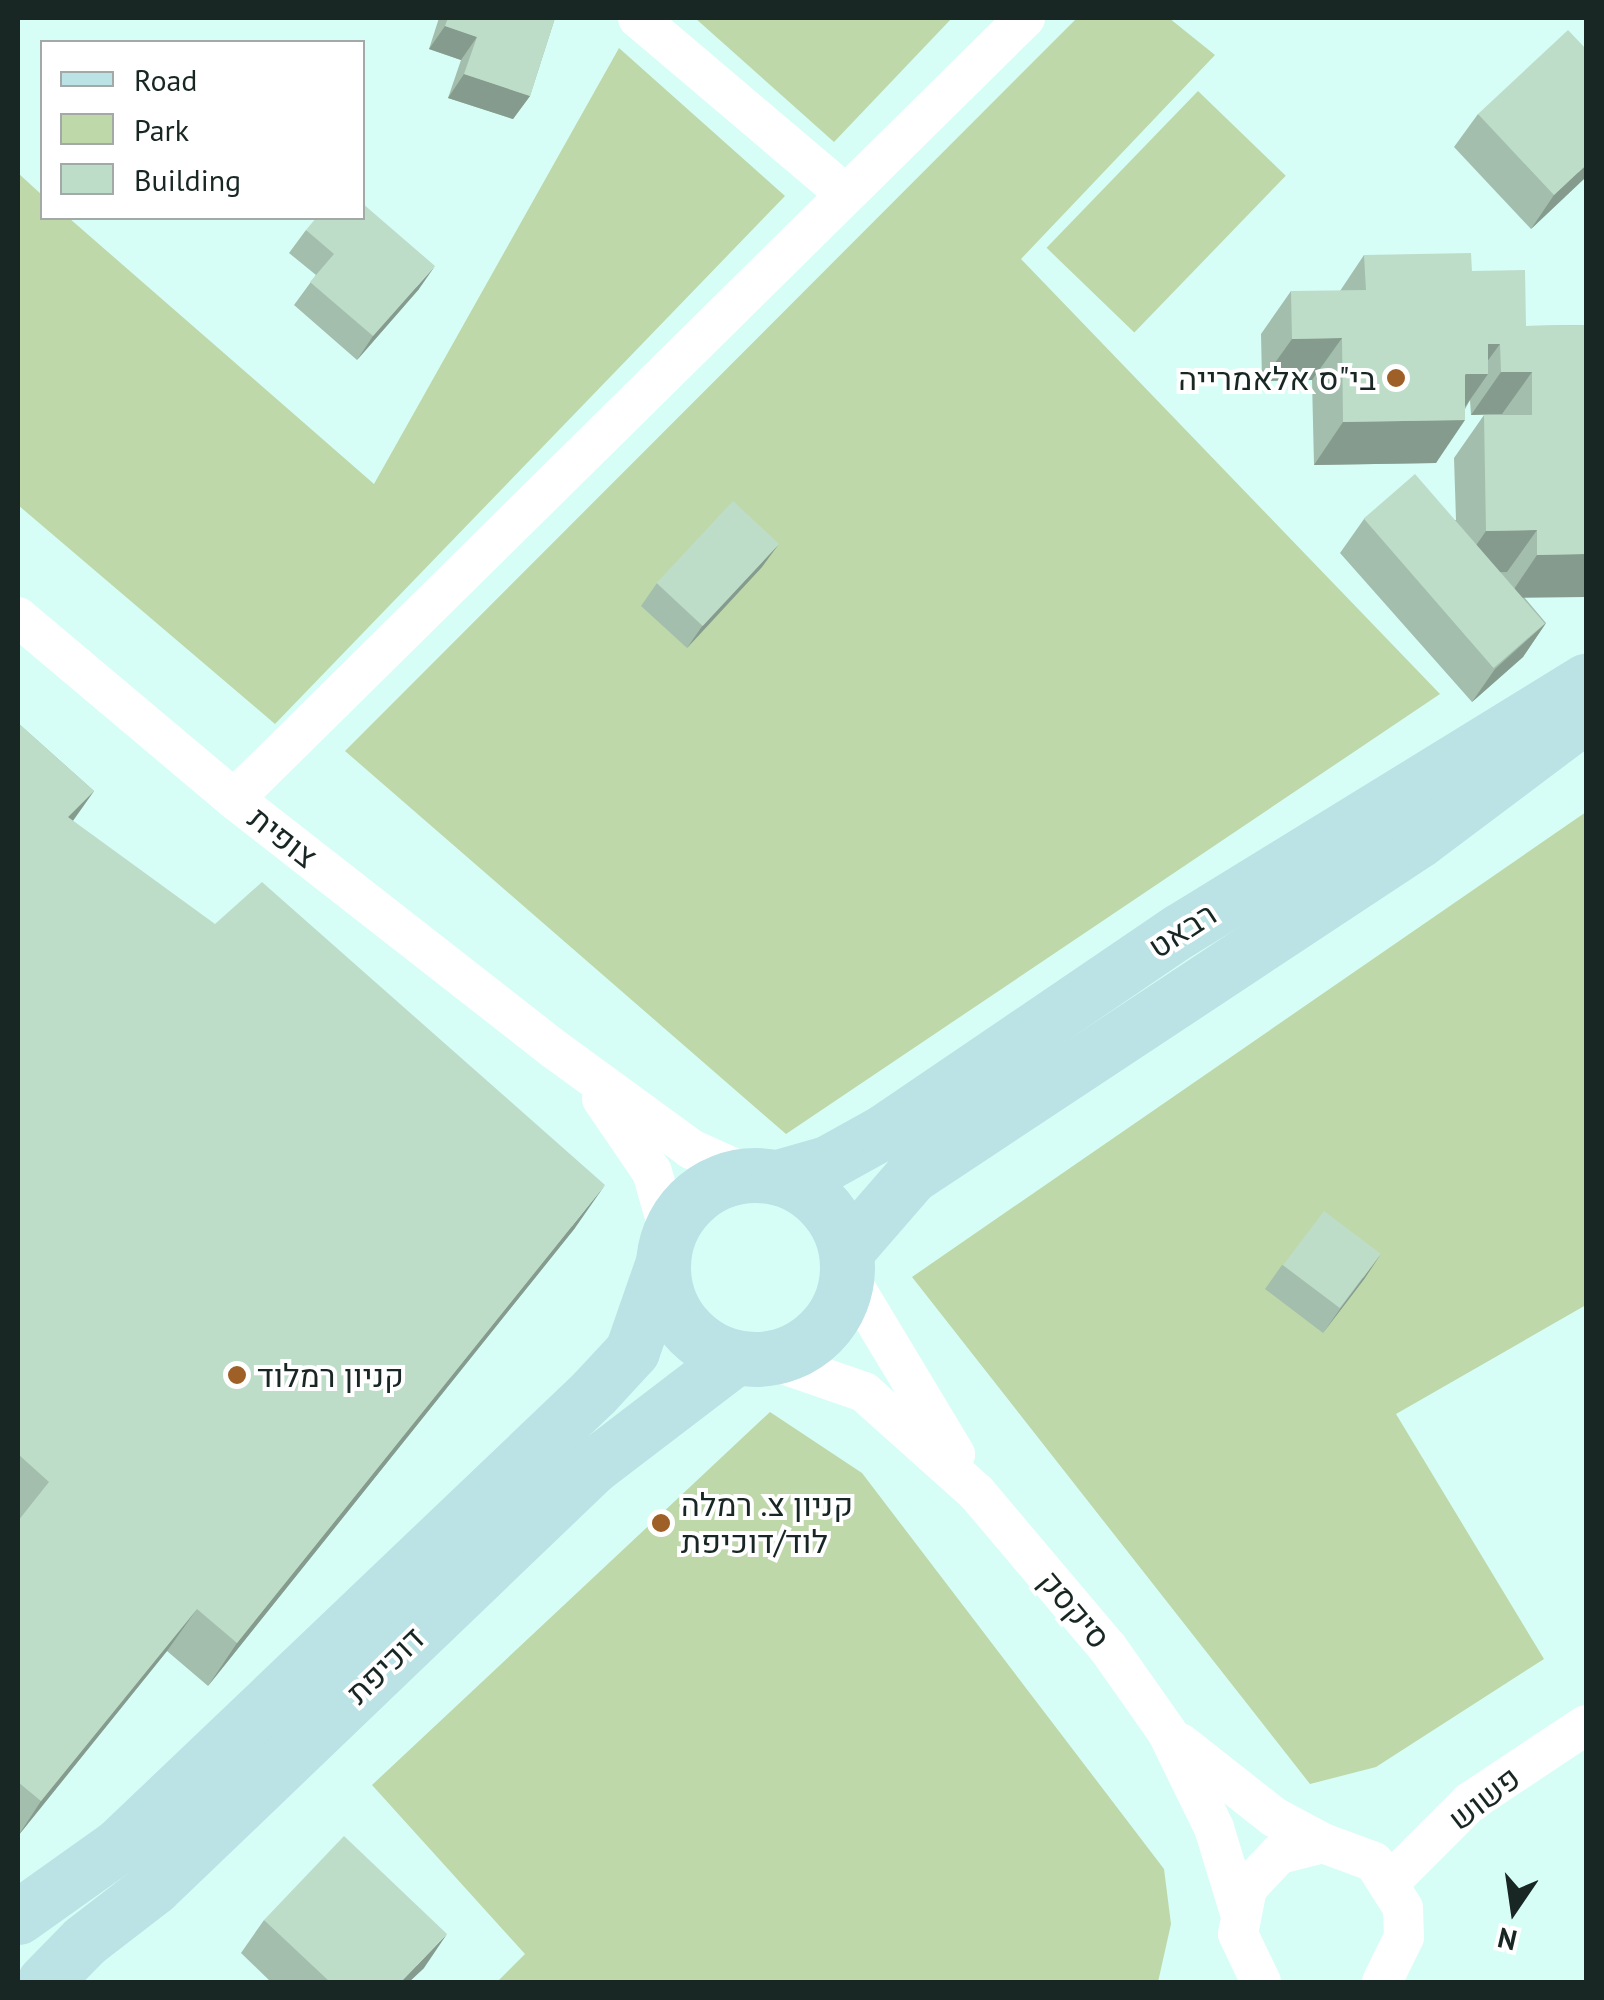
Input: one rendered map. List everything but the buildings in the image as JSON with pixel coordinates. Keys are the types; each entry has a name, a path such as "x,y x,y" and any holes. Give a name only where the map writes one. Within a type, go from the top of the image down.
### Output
{"street":[{"path":"638,18 843,192"},
{"path":"234,799 843,192 1026,18"},
{"name":"צופית","path":"18,617 234,799 554,1049 690,1149 762,1176"},
{"name":"רבאט","path":"762,1176 827,1163 883,1132 1196,921 1586,681"},
{"name":"רבאט","path":"847,1263 911,1176 1418,840 1586,715"},
{"name":"צופית","path":"554,1049 614,1110 652,1172 666,1247"},
{"path":"762,1176 823,1204 847,1263 843,1300 822,1331 792,1352 752,1358 711,1349 682,1323 664,1288 666,1247 700,1192 762,1176"},
{"name":"דוכיפת","path":"18,1917 118,1846 594,1392 632,1351 666,1247"},
{"name":"סיקסק","path":"847,1263 976,1492"},
{"name":"סיקסק","path":"752,1358 864,1392 976,1492 1108,1648 1167,1732 1214,1828 1238,1922 1261,1982"},
{"name":"דוכיפת","path":"44,1982 592,1467 752,1358"},
{"name":"פשוש","path":"1392,1881 1470,1802 1586,1726"},
{"name":"סיקסק","path":"1167,1732 1274,1818 1323,1843 1350,1848 1392,1881"},
{"path":"1222,1982 1247,1888 1278,1854 1323,1843"},
{"path":"1392,1881 1403,1908 1412,1982"},
{"path":"1382,1982 1404,1937"}],"green space":[{"path":"695,18 952,18 834,142"},
{"path":"1077,18 1169,18 1215,55 1021,259 1440,694 786,1134 345,751"},
{"path":"619,48 785,196 275,724 18,505 18,173 40,193 40,220 71,220 374,484"},
{"path":"1198,91 1286,176 1134,333 1047,248"},
{"path":"1586,812 1586,1305 1396,1414 1544,1659 1376,1767 1310,1784 912,1277"},
{"path":"770,1412 862,1473 1164,1869 1171,1924 1158,1982 497,1982 525,1954 372,1785"}],"place":[{"name":"בי\"ס אלאמרייה","path":"1396,378"},
{"name":"קניון רמלוד","path":"237,1375"},
{"name":"קניון צ. רמלה לוד/דוכיפת","path":"661,1523"}]}
